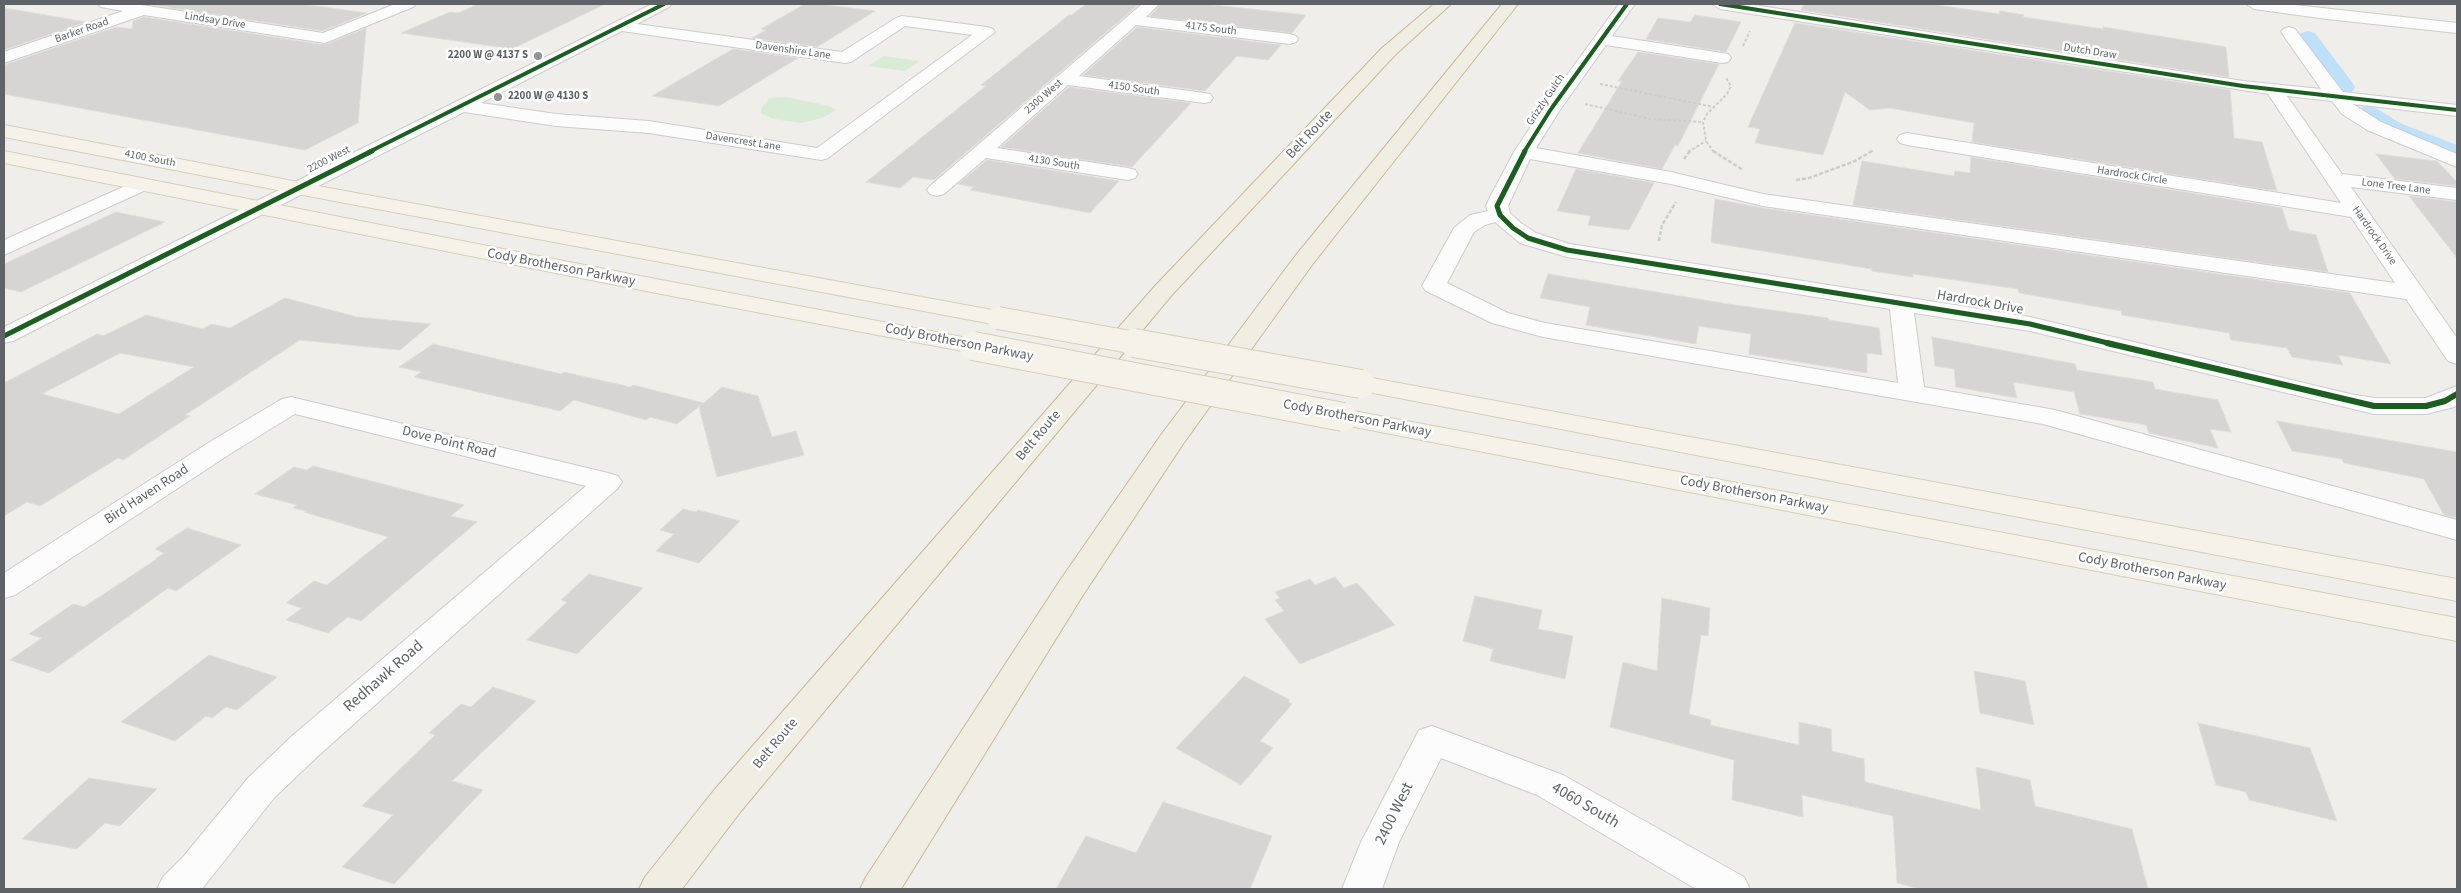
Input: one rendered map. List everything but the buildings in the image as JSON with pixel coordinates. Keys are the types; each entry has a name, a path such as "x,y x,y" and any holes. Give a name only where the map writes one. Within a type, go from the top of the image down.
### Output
{"highway":[{"name":"Belt Route","path":"659,889 728,800 1163,291 1388,52 1443,4"},
{"path":"880,889 1072,587 1171,441 1304,260 1510,4"}],"main road":[{"name":"4100 South","path":"4,131 296,188"},
{"name":"4100 South","path":"4,157 256,208"},
{"path":"296,188 1361,384 2457,590"},
{"name":"Cody Brotherson Parkway","path":"256,208 2457,630"}],"street":[{"name":"Lindsay Drive","path":"106,4 324,38 408,4"},
{"name":"Barker Road","path":"4,58 160,4"},
{"name":"2200 West","path":"4,336 664,4"},
{"name":"2300 West","path":"937,190 1151,4"},
{"name":"Grizzly Gulch","path":"1500,215 1497,206 1500,197 1524,152 1627,4"},
{"name":"Dutch Draw","path":"1720,4 1801,10 2274,90 2457,110"},
{"path":"2254,4 2457,28"},
{"name":"4175 South","path":"1133,20 1290,39"},
{"name":"Davenshire Lane","path":"619,26 845,58 902,21 987,32"},
{"name":"Davencrest Lane","path":"461,106 556,120 649,127 821,154 987,32"},
{"path":"2289,32 2349,110 2374,126 2457,161"},
{"path":"1601,39 1722,66"},
{"name":"4150 South","path":"1064,79 1204,98"},
{"name":"Hardrock Drive","path":"2274,90 2457,356"},
{"name":"Hardrock Circle","path":"1907,139 2357,212"},
{"name":"4130 South","path":"981,152 1128,174"},
{"path":"1524,152 1671,178 1763,200 2414,293"},
{"name":"Lone Tree Lane","path":"2334,179 2457,194"},
{"path":"4,248 141,184"},
{"path":"1500,215 1478,220 1465,228 1434,286 1500,318 1543,330 2046,416 2457,530"},
{"name":"Hardrock Drive","path":"1500,215 1513,228 1528,238 1567,250 2030,324 2350,402 2400,407 2453,402"},
{"path":"1901,302 1912,393"},
{"path":"4,314 32,321"},
{"name":"Dove Point Road","path":"291,405 608,482"},
{"name":"Bird Haven Road","path":"4,587 291,405"},
{"name":"Redhawk Road","path":"177,889 197,869 261,788 280,770 608,482"},
{"name":"2400 West","path":"1362,889 1380,842 1432,740"},
{"name":"4060 South","path":"1432,740 1550,785 1730,889"}],"path":[{"path":"1742,47 1750,31 1750,24"},
{"path":"1722,66 1731,86 1727,94 1703,122 1706,141 1715,154 1744,170"},
{"path":"1593,83 1687,100 1714,107"},
{"path":"1580,103 1650,119 1703,122"},
{"path":"1682,164 1687,153 1706,141"},
{"path":"1790,180 1809,178 1855,161 1874,150"},
{"path":"1658,243 1662,225 1676,202"}],"green space":[{"path":"883,56 919,61 905,71 868,66"},
{"path":"787,97 829,106 837,110 822,118 802,123 773,119 761,113 761,109 769,98"}],"waterway":[{"path":"2308,37 2344,87"},
{"path":"2368,113 2392,128 2457,153"}],"cycle path":[{"path":"4,336 664,4"},
{"path":"1627,4 1551,109 1524,152 1500,197 1497,206 1500,215 1513,228 1528,238 1567,250 2030,324 2350,402 2374,406 2426,406 2445,401 2457,394"},
{"path":"1720,4 2243,86 2457,110"}],"place":[{"name":"2200 W @ 4137 S","path":"538,56"},
{"name":"2200 W @ 4130 S","path":"498,97"}]}
